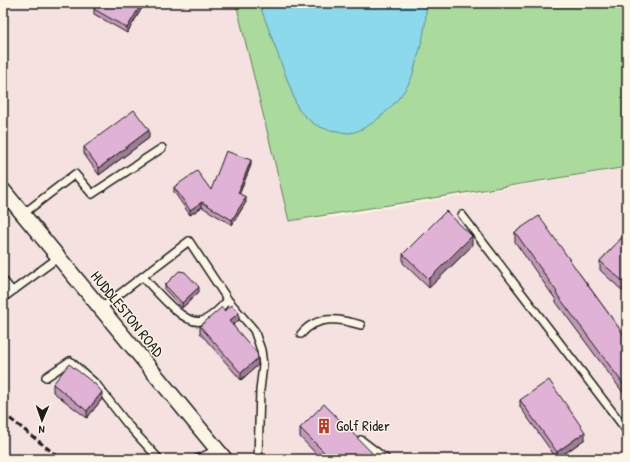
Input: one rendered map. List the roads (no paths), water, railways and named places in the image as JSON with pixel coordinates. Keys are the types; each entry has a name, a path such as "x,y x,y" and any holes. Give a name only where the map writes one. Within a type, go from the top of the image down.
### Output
{"street":[{"name":"HUDDLESTON ROAD","path":"3,190 221,454"}],"lane":[{"path":"23,214 75,174 92,194 162,148"},
{"path":"462,215 627,431"},
{"path":"100,309 189,241 228,300 254,330 261,350 263,365 260,390 258,459"},
{"path":"3,298 59,257"},
{"path":"143,277 180,314 194,322 206,320 228,300"},
{"path":"3,280 12,291"},
{"path":"301,334 306,328 321,320 343,319 361,325"},
{"path":"46,377 70,361 96,384 128,425 159,459"},
{"path":"361,440 386,459"},
{"path":"197,459 221,454"}],"water":[{"path":"259,3 426,3 424,33 413,75 406,89 393,105 376,121 358,131 344,133 325,129 311,122 298,109"}],"railway":[{"path":"3,413 61,459"}],"place":[{"name":"Golf Rider","path":"324,426"}]}
